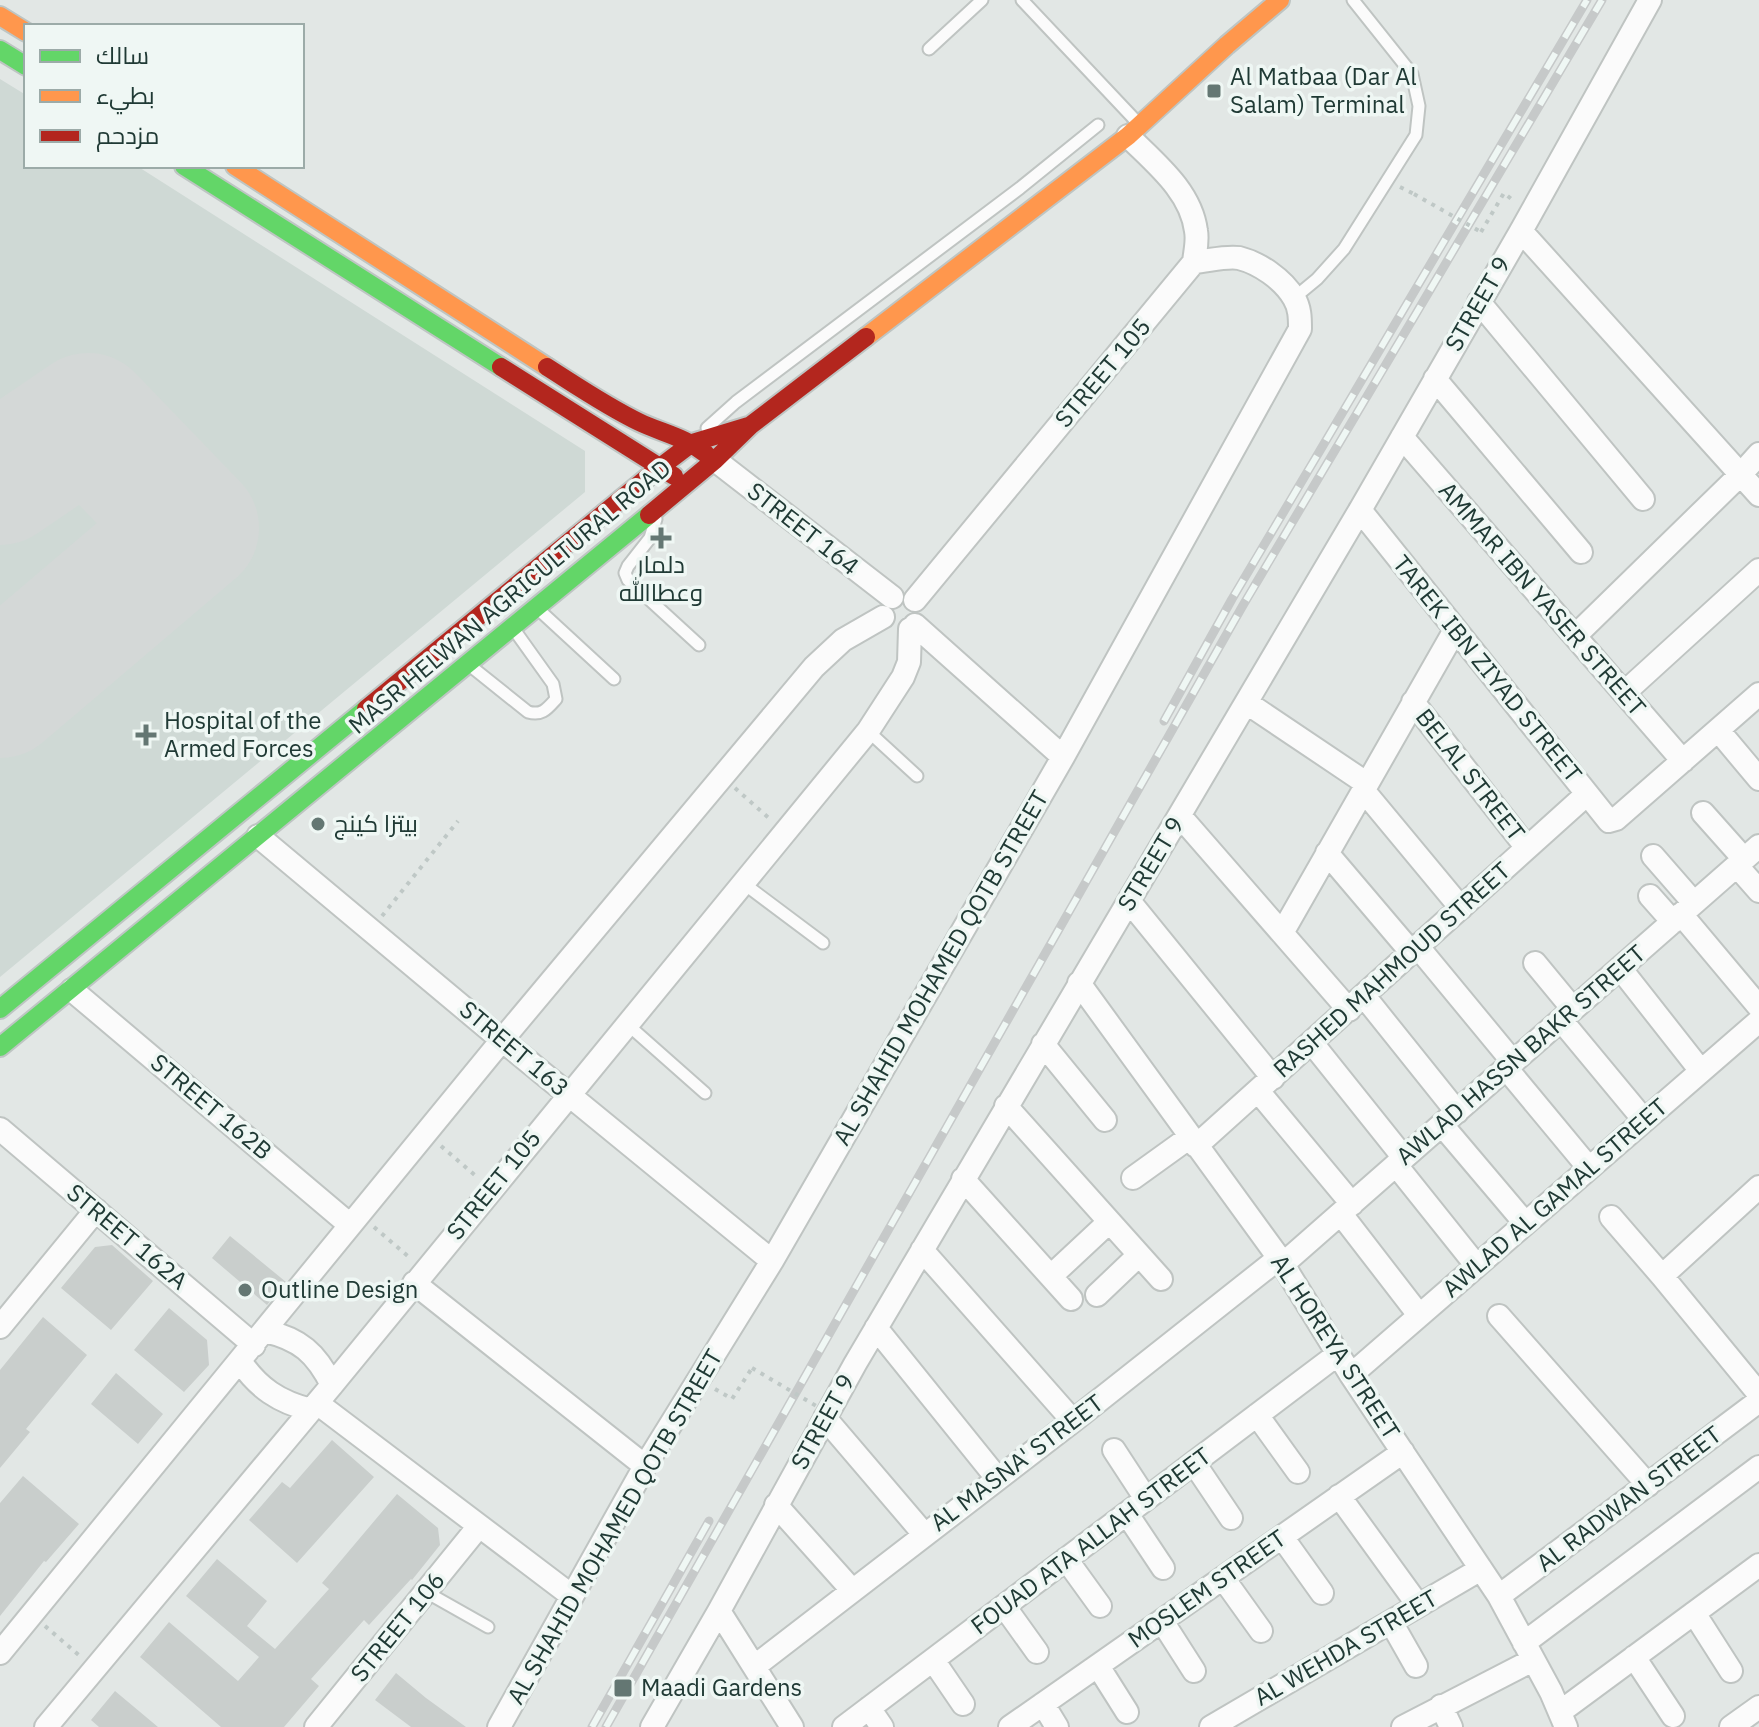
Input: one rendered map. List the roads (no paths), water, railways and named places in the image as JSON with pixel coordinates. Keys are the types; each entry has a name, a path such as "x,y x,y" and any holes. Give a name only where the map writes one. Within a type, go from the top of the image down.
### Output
{"main road":[{"name":"MASR HELWAN AGRICULTURAL ROAD","path":"0,1047 715,460 751,425 1134,131 1278,1"},
{"path":"0,16 24,31"},
{"path":"0,50 24,65"},
{"path":"187,168 686,483"},
{"path":"238,168 608,406 692,443 715,460"},
{"name":"MASR HELWAN AGRICULTURAL ROAD","path":"0,1009 659,468 692,443 751,425"},
{"path":"495,603 512,626"},
{"path":"444,644 468,663"}],"street":[{"name":"STREET 9","path":"657,1725 776,1505 821,1413 876,1328 1247,703 1521,231 1650,0"},
{"path":"1134,131 1188,203 1197,232 1194,262 1236,258 1260,266 1282,283 1294,298"},
{"path":"1521,231 1759,495"},
{"name":"STREET 105","path":"915,600 1194,262"},
{"name":"AL SHAHID MOHAMED QOTB STREET","path":"499,1727 645,1466 772,1261 1063,757 1300,329 1300,314 1294,298"},
{"path":"1479,302 1643,499"},
{"path":"1435,379 1581,552"},
{"name":"AMMAR IBN YASER STREET","path":"1402,437 1683,761"},
{"path":"1575,636 1759,454"},
{"name":"STREET 164","path":"715,460 888,607"},
{"name":"TAREK IBN ZIYAD STREET","path":"1360,510 1609,821 1616,819 1683,761"},
{"path":"1624,693 1759,570"},
{"path":"0,1653 425,1133 828,652 902,594 915,600 919,616 912,627 894,630 885,622 888,607"},
{"path":"912,627 1063,757"},
{"name":"STREET 105","path":"53,1724 94,1669 332,1385 868,731 903,677 909,662 912,627"},
{"path":"1282,933 1455,630"},
{"path":"1683,761 1759,694"},
{"name":"BELAL STREET","path":"1413,702 1527,848"},
{"path":"1247,703 1364,787 1461,908"},
{"path":"1718,730 1759,779"},
{"name":"RASHED MAHMOUD STREET","path":"1133,1178 1193,1142 1266,1084 1587,794"},
{"path":"1703,813 1747,857 1759,891"},
{"path":"1180,816 1282,933 1356,1003 1449,1118 1525,1223"},
{"name":"STREET 163","path":"258,836 772,1261"},
{"path":"1327,853 1415,950 1510,1065 1589,1168"},
{"path":"1653,856 1683,913 1759,1007"},
{"name":"AWLAD HASSN BAKR STREET","path":"1281,1261 1346,1209 1747,857"},
{"path":"1650,896 1683,913"},
{"path":"1129,901 1266,1084 1419,1315"},
{"path":"1535,963 1567,1015 1644,1120"},
{"path":"1620,968 1701,1071"},
{"name":"AL HOREYA STREET","path":"1079,983 1281,1261 1351,1375 1499,1596 1563,1720"},
{"name":"STREET 162B","path":"72,990 354,1220"},
{"name":"AWLAD AL GAMAL STREET","path":"1351,1375 1759,1021"},
{"path":"1312,1043 1476,1265"},
{"path":"1043,1044 1105,1120"},
{"path":"1006,1106 1161,1279"},
{"name":"STREET 162A","path":"0,1129 253,1346"},
{"path":"963,1179 1071,1299"},
{"path":"1662,1276 1756,1195"},
{"path":"0,1327 96,1210"},
{"path":"1611,1217 1759,1394"},
{"path":"1051,1276 1109,1222"},
{"path":"922,1250 1073,1421"},
{"path":"1097,1295 1139,1255"},
{"name":"AL MASNA' STREET","path":"755,1666 1281,1261"},
{"path":"419,1276 645,1466"},
{"path":"1499,1316 1648,1485"},
{"path":"876,1328 997,1478"},
{"path":"253,1346 282,1335 299,1343 318,1361 332,1385"},
{"path":"253,1346 250,1376 263,1389 294,1406 314,1406 572,1596"},
{"name":"FOUAD ATA ALLAH STREET","path":"844,1727 1338,1354"},
{"name":"AL RADWAN STREET","path":"1499,1596 1759,1401"},
{"path":"821,1413 924,1534"},
{"path":"1257,1415 1298,1472"},
{"path":"1114,1450 1146,1499"},
{"name":"MOSLEM STREET","path":"1010,1727 1403,1452"},
{"path":"1194,1463 1231,1518"},
{"path":"1403,1727 1529,1651 1759,1467"},
{"path":"1339,1496 1418,1605"},
{"path":"776,1505 852,1590"},
{"path":"1127,1514 1163,1568"},
{"name":"STREET 106","path":"316,1727 479,1526"},
{"path":"1282,1537 1322,1593"},
{"path":"1066,1559 1100,1606"},
{"path":"1563,1720 1634,1657 1759,1565"},
{"name":"AL WEHDA STREET","path":"1211,1727 1481,1569"},
{"path":"1223,1578 1261,1631"},
{"path":"1004,1606 1037,1652"},
{"path":"719,1611 792,1727"},
{"path":"1694,1613 1731,1671"},
{"path":"1162,1621 1194,1671"},
{"path":"1391,1622 1416,1666"},
{"path":"1634,1657 1673,1716"},
{"path":"933,1660 963,1704"},
{"path":"1098,1666 1127,1712"},
{"path":"1043,1704 1057,1727"},
{"path":"1441,1706 1451,1727"},
{"path":"1731,1727 1759,1707"},
{"path":"869,1708 882,1727"}],"lane":[{"path":"929,49 982,0"},
{"path":"1022,0 1134,131"},
{"path":"1294,298 1317,279 1344,249 1416,135 1419,106 1412,74 1353,0"},
{"path":"692,443 736,402 1020,188 1098,125"},
{"path":"659,505 650,538 625,573 628,580 699,645"},
{"path":"535,606 614,679"},
{"path":"468,663 528,712 543,712 556,699 553,684 512,626"},
{"path":"868,731 917,776"},
{"path":"743,882 823,943"},
{"path":"626,1024 705,1093"},
{"path":"426,1592 488,1627"}],"railway":[{"path":"1164,721 1232,599 1587,0"},
{"path":"606,1727 1242,607 1602,0"},
{"path":"592,1727 709,1521"}],"place":[{"name":"Al Matbaa (Dar Al Salam) Terminal","path":"1214,91"},
{"name":"دلمار وعطاالله","path":"661,538"},
{"name":"Hospital of the Armed Forces","path":"146,735"},
{"name":"بيتزا كينج","path":"318,824"},
{"name":"Outline Design","path":"245,1290"},
{"name":"Maadi Gardens","path":"623,1688"}]}
